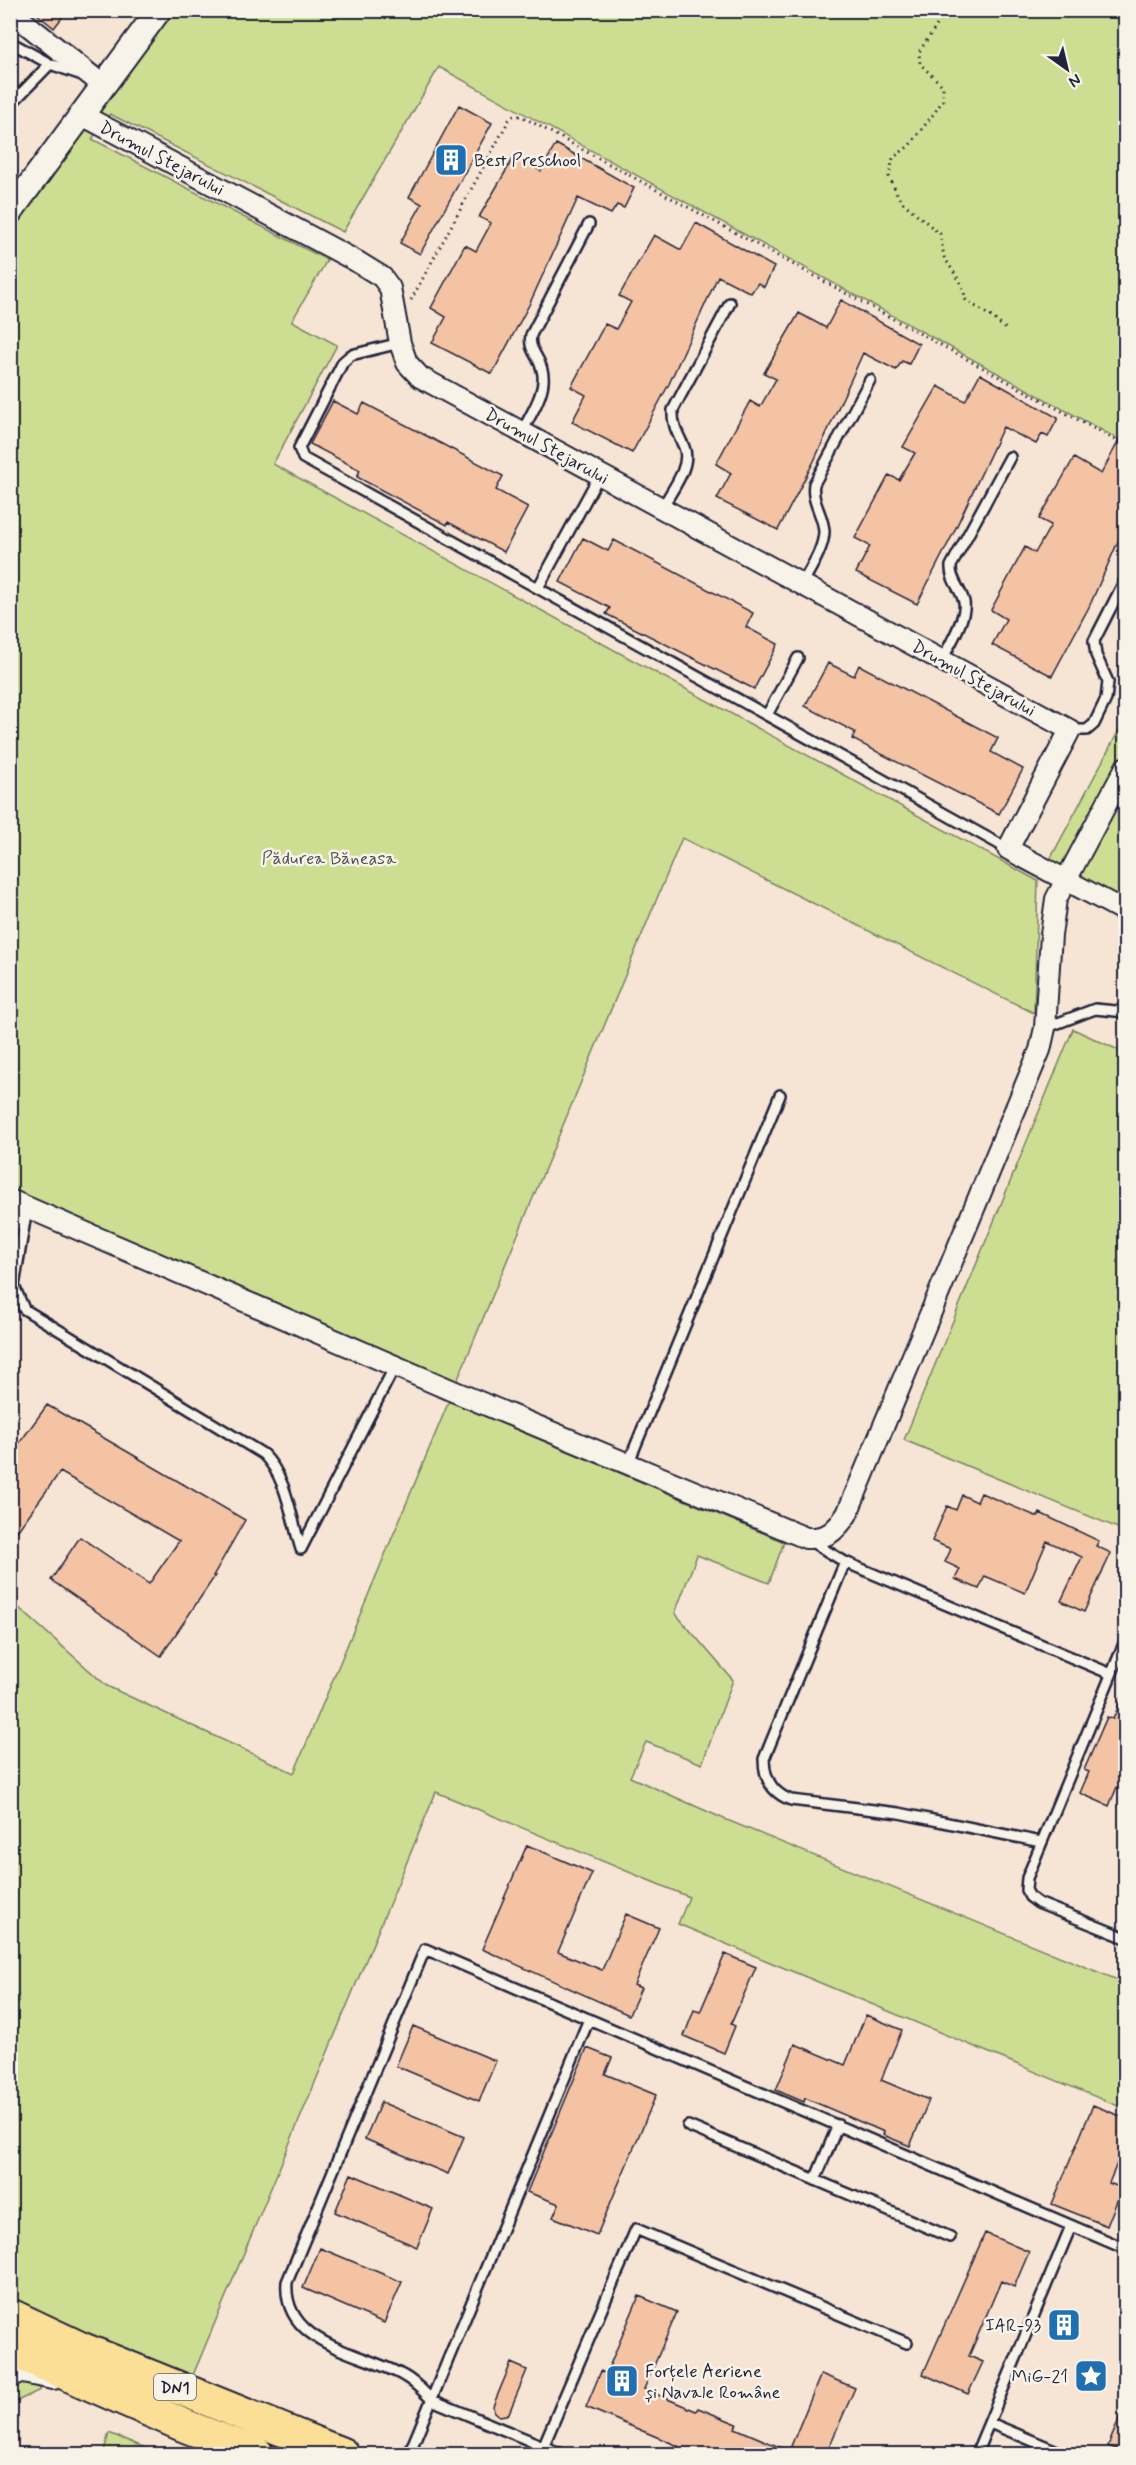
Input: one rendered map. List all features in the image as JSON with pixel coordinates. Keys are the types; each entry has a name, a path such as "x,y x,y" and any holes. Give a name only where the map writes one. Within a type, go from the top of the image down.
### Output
{"highway":[{"name":"DN1","path":"10,2315 80,2348 342,2454"},
{"name":"DN1","path":"10,2349 87,2384 257,2454"}],"street":[{"path":"10,212 81,115 100,82 159,10"},
{"path":"10,11 100,82"},
{"name":"Drumul Stejarului","path":"81,115 382,277 392,294 407,363 420,377 1070,730"},
{"path":"1070,730 1008,849 1125,912"},
{"path":"19,1204 628,1464 806,1538 820,1539 831,1533 847,1514 1040,1050 1045,1028 1056,899 1125,767"},
{"path":"10,2372 31,2372 87,2384"}],"lane":[{"path":"10,42 50,64 100,82"},
{"path":"10,105 50,64"},
{"path":"522,432 543,382 542,367 531,348 531,335 589,224"},
{"path":"662,508 686,460 684,446 674,424 673,410 730,303"},
{"path":"399,334 351,355 344,362 299,448 303,458 1008,849"},
{"path":"802,584 820,548 824,532 814,503 814,484 870,380"},
{"path":"942,660 964,609 962,597 952,577 951,566 1010,457"},
{"path":"538,588 600,474"},
{"path":"1070,730 1087,730 1094,724 1106,699 1108,682 1096,655 1094,641 1125,578"},
{"path":"767,715 798,658"},
{"path":"1045,1028 1095,1009 1125,1012"},
{"path":"628,1464 780,1095"},
{"path":"10,1233 19,1204"},
{"path":"19,1204 14,1286 17,1298 24,1309 263,1454 274,1465 281,1481 301,1549 395,1366"},
{"path":"806,1538 845,1562 1111,1674"},
{"path":"845,1562 764,1759 768,1781 778,1794 791,1800 899,1813 1041,1842"},
{"path":"1125,1639 1041,1842 1027,1878 1026,1890 1038,1904 1125,1938"},
{"path":"562,2454 432,2400 403,2374 307,2332 292,2313 286,2292 287,2282 425,1949 1125,2249"},
{"path":"410,2454 589,2019"},
{"path":"688,2126 950,2237"},
{"path":"815,2180 838,2126"},
{"path":"976,2454 1071,2226"},
{"path":"543,2447 636,2229 907,2343"},
{"path":"990,2423 1064,2454"}],"path":[{"path":"947,10 919,52 921,64 943,86 943,100 909,146 893,158 889,176 900,200 940,234 944,257 962,285 966,300 1007,330"},
{"path":"399,334 509,120 513,116 521,116 1125,446"}],"green space":[{"name":"Pădurea Băneasa","path":"158,11 1125,11 1125,443 439,67 343,232 110,114 92,139 327,260 292,321 337,345 273,464 1038,881 1034,1013 682,838 453,1391 11,1200 11,212"},
{"path":"1125,719 1125,909 1046,867"},
{"path":"1073,1029 1125,1053 1125,1531 904,1440"},
{"path":"449,1401 784,1542 769,1583 697,1555 675,1613 733,1680 702,1764 646,1742 630,1777 722,1818 1125,1983 1125,2109 678,1924 689,1897 436,1792 186,2392 11,2312 10,1600 107,1686 294,1773"},
{"path":"23,2371 40,2390 11,2404 11,2372"},
{"path":"109,2433 160,2454 103,2454"}],"building":[{"path":"32,10 68,10 54,28"},
{"name":"Best Preschool","path":"459,105 492,123 420,254 400,243 422,204 409,197"},
{"path":"556,144 634,188 624,208 617,205 611,214 578,198 529,305 492,374 432,343 446,317 431,308 465,245 476,251 491,223 479,217 514,157 541,171"},
{"path":"696,223 774,267 764,287 758,283 751,293 718,276 669,384 632,453 572,422 586,395 571,387 605,324 616,329 631,302 619,296 654,235 681,250"},
{"path":"841,300 919,344 909,364 902,361 896,370 863,353 814,461 778,530 717,499 731,473 716,464 750,401 760,407 776,379 764,373 799,313 826,328"},
{"path":"980,374 1058,418 1048,437 1042,434 1036,444 1003,427 917,604 856,573 870,546 855,538 889,475 899,480 915,453 903,447 938,386 965,401"},
{"path":"333,401 358,414 364,403 503,476 496,490 528,507 504,552 448,522 447,525 357,477 360,470 310,444"},
{"path":"1125,429 1125,526 1089,607 1052,676 992,645 1006,619 991,610 1025,547 1035,553 1051,525 1039,519 1074,458 1101,474"},
{"path":"583,538 608,551 614,540 753,613 746,627 778,644 754,689 606,614 610,608 560,582"},
{"path":"828,663 854,676 859,665 998,738 991,752 1023,769 999,814 852,739 855,732 805,706"},
{"path":"47,1405 245,1520 213,1576 215,1576 161,1656 51,1580 80,1537 149,1584 179,1541 60,1472 10,1541 10,1456"},
{"path":"981,1493 1038,1517 1040,1513 1099,1541 1096,1546 1111,1553 1084,1612 1061,1601 1082,1557 1047,1541 1025,1593 985,1576 979,1589 955,1579 960,1569 945,1562 951,1549 932,1541 947,1506 956,1510 962,1495 977,1502"},
{"path":"1125,1691 1125,1790 1117,1787 1109,1806 1080,1793 1089,1772 1084,1770 1107,1717 1113,1719"},
{"path":"527,1845 592,1873 558,1952 602,1970 626,1914 659,1928 634,1985 641,1988 629,2015 482,1949"},
{"path":"725,1954 756,1967 731,2024 735,2026 724,2053 684,2036 694,2010 700,2012"},
{"path":"866,2015 902,2030 881,2080 929,2100 910,2146 883,2135 884,2132 805,2098 804,2102 776,2090 795,2044 845,2065"},
{"path":"413,2026 496,2061 479,2101 396,2066"},
{"path":"587,2048 612,2058 605,2074 656,2095 597,2235 553,2217 559,2204 527,2192"},
{"path":"381,2102 464,2137 448,2174 365,2139"},
{"path":"1093,2105 1125,2118 1125,2144 1109,2183 1122,2188 1107,2226 1052,2204"},
{"path":"351,2174 433,2209 417,2247 335,2212"},
{"path":"985,2233 1029,2252 1014,2287 1001,2281 969,2356 983,2362 968,2394 923,2374"},
{"path":"320,2248 402,2282 384,2323 303,2288"},
{"name":"Forțele Aeriene și Navale Române","path":"639,2296 677,2312 644,2389 696,2411 698,2408 737,2424 735,2428 789,2451 821,2374 855,2388 826,2454 687,2454 676,2450 678,2446 586,2407 601,2371 606,2374"},
{"path":"511,2363 527,2370 509,2413 499,2416 494,2412 493,2406"},
{"path":"1125,2405 1125,2452 1108,2446"}],"place":[{"name":"Best Preschool","path":"451,160"},
{"name":"IAR-93","path":"1064,2325"},
{"name":"MiG-21","path":"1091,2376"},
{"name":"Forțele Aeriene și Navale Române","path":"622,2381"}]}
